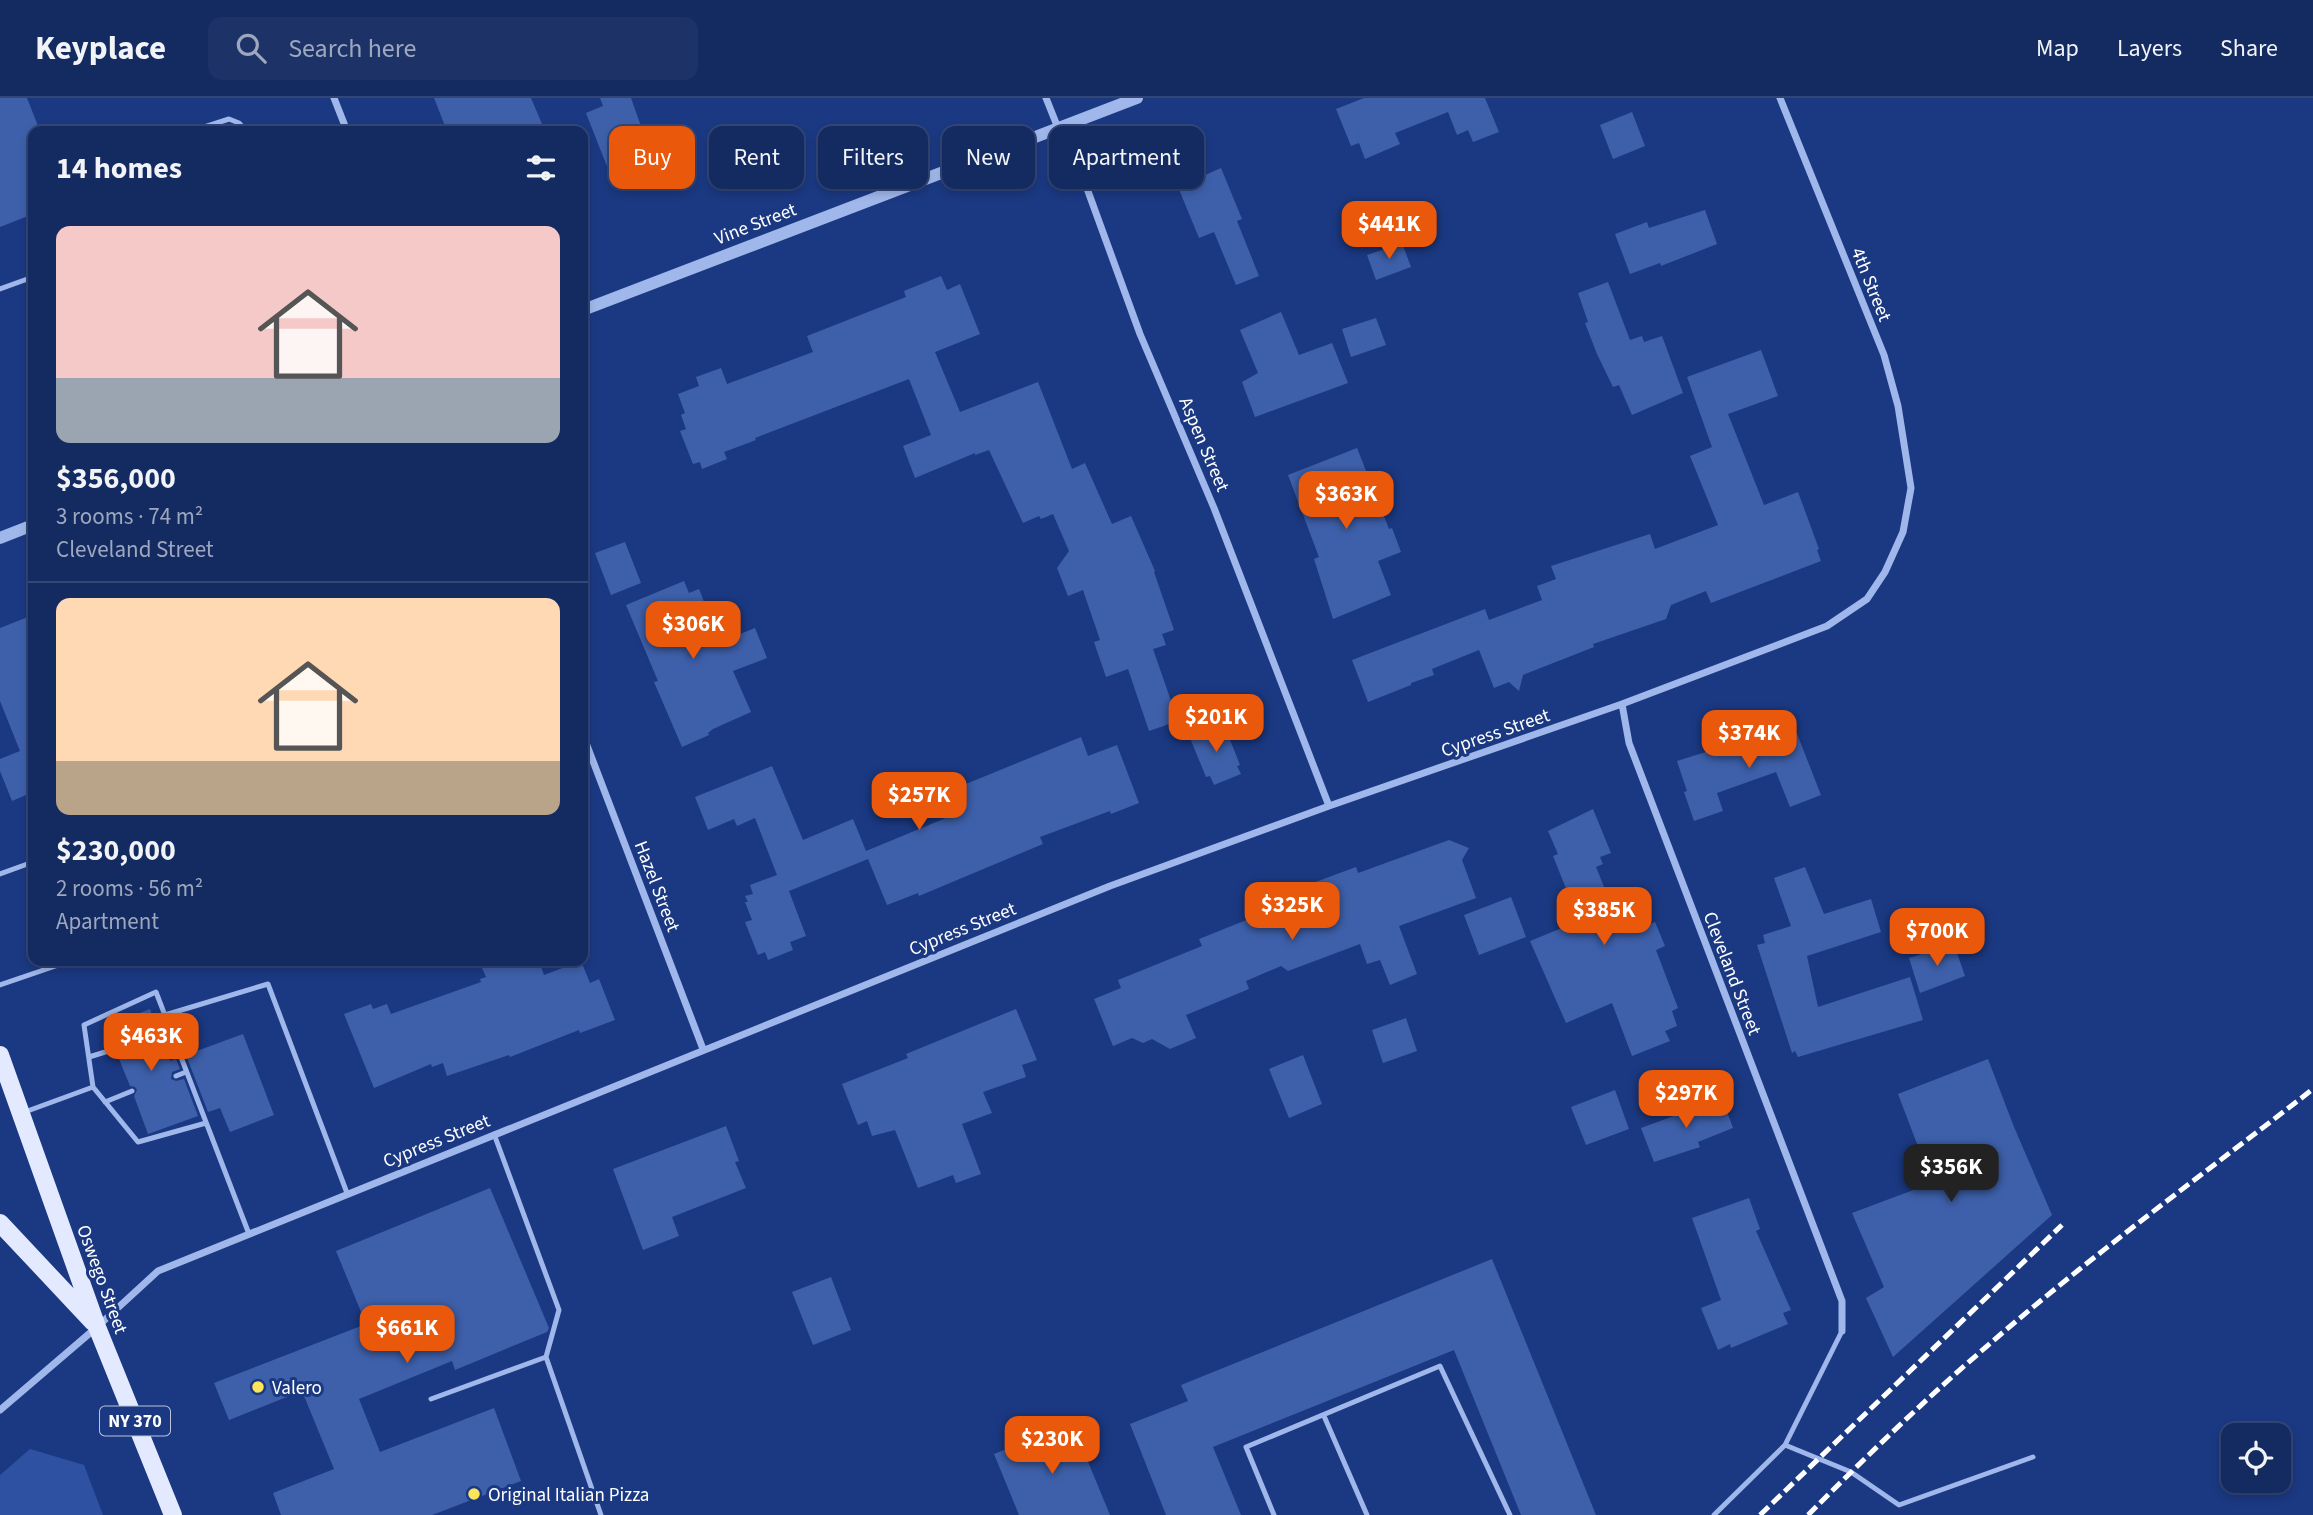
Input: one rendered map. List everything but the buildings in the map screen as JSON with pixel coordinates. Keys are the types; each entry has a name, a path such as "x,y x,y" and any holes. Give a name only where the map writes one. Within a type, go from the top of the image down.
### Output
{"main road":[{"name":"Oswego Street","path":"0,1055 97,1327 173,1515"},
{"name":"NY 370","path":"0,1223 97,1327"}],"street":[{"path":"334,98 345,126"},
{"name":"Aspen Street","path":"1046,98 1057,126"},
{"name":"Vine Street","path":"1063,126 1137,98"},
{"name":"4th Street","path":"1780,98 1884,355 1898,406 1911,488"},
{"name":"Vine Street","path":"588,308 1049,131"},
{"name":"Aspen Street","path":"1088,189 1140,334 1214,508 1329,806"},
{"name":"Cypress Street","path":"0,1410 97,1327 158,1270 1110,886 1329,806 1622,705 1827,626 1867,599 1885,572 1903,532 1911,488"},
{"path":"0,538 28,527"},
{"name":"Cleveland Street","path":"1622,705 1629,743 1842,1301 1842,1331"},
{"name":"Hazel Street","path":"588,748 703,1049"}],"lane":[{"path":"207,126 229,119 242,126"},
{"path":"0,289 28,279"},
{"path":"0,874 28,864"},
{"path":"0,985 55,966"},
{"path":"165,1015 268,984 347,1193"},
{"path":"206,1123 138,1142 93,1087 83,1025 156,992 249,1234"},
{"path":"159,1033 170,1029"},
{"path":"89,1057 115,1049"},
{"path":"176,1076 186,1072"},
{"path":"20,1114 93,1087"},
{"path":"105,1102 132,1091"},
{"path":"494,1134 559,1310 546,1357 601,1515"},
{"path":"1714,1515 1785,1445 1842,1331"},
{"path":"431,1399 546,1357"},
{"path":"1273,1515 1245,1447 1440,1366 1510,1515"},
{"path":"1324,1416 1367,1515"},
{"path":"1785,1445 1851,1472 1899,1505 2033,1457"}],"shaded area":[{"path":"30,1449 84,1465 103,1515 0,1515 0,1475"}],"railway":[{"path":"1808,1515 1956,1373 2019,1319 2101,1252 2313,1089"},
{"path":"1760,1515 2062,1225"}],"place":[{"name":"Valero","path":"258,1387"},
{"name":"Original Italian Pizza","path":"474,1494"}]}
